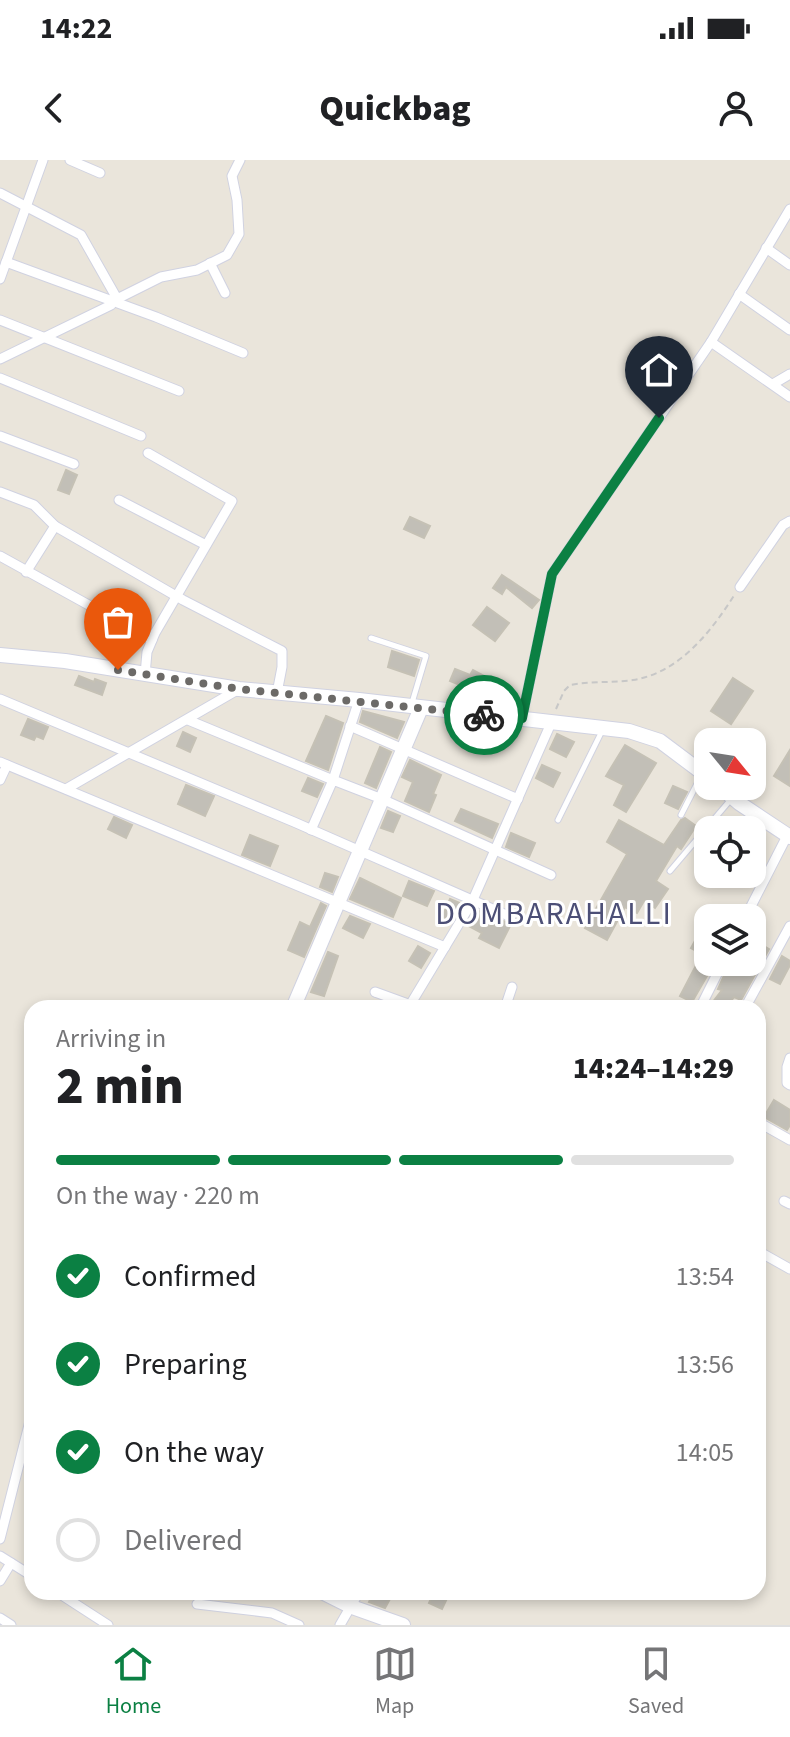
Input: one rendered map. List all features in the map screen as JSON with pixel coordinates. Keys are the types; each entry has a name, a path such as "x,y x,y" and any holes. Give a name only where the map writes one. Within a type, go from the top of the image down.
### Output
{"main road":[{"path":"0,655 65,661 239,689 629,731 660,741 694,766"},
{"path":"296,1000 403,749 416,707"},
{"path":"736,800 789,837"},
{"path":"338,1600 403,1625"}],"street":[{"path":"0,279 43,160"},
{"path":"70,160 100,173"},
{"path":"112,301 161,277 197,270 227,255 239,234 232,176 240,160"},
{"path":"0,193 81,235 115,295 111,305 0,359"},
{"path":"522,718 552,574 711,342 790,209"},
{"path":"766,248 790,265"},
{"path":"6,262 243,353"},
{"path":"210,263 225,293"},
{"path":"739,294 790,330"},
{"path":"0,320 179,391"},
{"path":"711,342 790,397"},
{"path":"773,384 790,374"},
{"path":"0,378 141,436"},
{"path":"0,436 74,464"},
{"path":"145,675 147,652 152,640 232,501 148,453"},
{"path":"0,492 34,505 55,526 282,651 277,693"},
{"path":"119,500 206,545"},
{"path":"740,587 783,525 790,521"},
{"path":"26,572 55,526"},
{"path":"0,556 152,640"},
{"path":"66,789 239,689"},
{"path":"0,699 511,917"},
{"path":"311,830 333,780 359,700"},
{"path":"188,720 382,799 551,875"},
{"path":"417,1000 472,902 552,721"},
{"path":"350,726 518,799"},
{"path":"0,780 4,764 445,947"},
{"path":"753,904 789,837"},
{"path":"749,1000 790,926"},
{"path":"704,1000 716,976"},
{"path":"508,1000 512,987"},
{"path":"375,992 397,1000"},
{"path":"790,1058 787,1067 787,1083 790,1085"},
{"path":"766,1126 790,1140"},
{"path":"766,1256 790,1269"},
{"path":"0,1539 24,1444"},
{"path":"0,1556 24,1571"},
{"path":"0,1581 11,1563"},
{"path":"69,1600 108,1625"},
{"path":"340,1625 355,1600"},
{"path":"197,1604 272,1613 299,1625"},
{"path":"0,1618 11,1625"}],"lane":[{"path":"371,638 426,656 416,707"},
{"path":"558,820 604,728"},
{"path":"681,815 694,794"},
{"path":"670,871 729,800"}],"path":[{"path":"552,721 564,691 570,685 632,680 660,674 710,631 740,587"}],"building":[{"path":"66,470 77,475 69,494 58,490"},
{"path":"410,517 430,526 424,538 404,529"},
{"path":"502,575 539,600 532,608 506,587 502,594 493,588"},
{"path":"487,607 509,623 495,641 473,625"},
{"path":"392,651 419,660 414,676 388,667"},
{"path":"455,669 470,675 473,670 484,676 474,698 462,692 465,687 450,681"},
{"path":"79,676 106,683 102,695 75,685"},
{"path":"733,678 753,691 731,724 711,711"},
{"path":"363,711 404,722 397,738 360,722"},
{"path":"326,716 343,723 328,770 306,761"},
{"path":"28,719 48,727 43,739 36,736 34,740 21,735"},
{"path":"183,732 196,738 190,752 177,746"},
{"path":"557,734 574,742 566,757 550,749"},
{"path":"625,745 656,763 626,812 614,805 624,785 606,776"},
{"path":"380,747 391,752 376,788 365,783"},
{"path":"790,750 790,786 774,776"},
{"path":"410,760 441,775 429,812 405,801 413,782 402,777"},
{"path":"542,765 560,773 553,787 536,778"},
{"path":"308,778 323,784 317,797 302,791"},
{"path":"186,785 214,796 205,816 178,804"},
{"path":"673,786 687,792 678,809 665,803"},
{"path":"461,809 498,824 492,838 455,821"},
{"path":"388,811 400,816 393,832 381,828"},
{"path":"114,817 132,825 126,838 108,829"},
{"path":"685,818 694,825 694,829 681,849 677,846 656,881 668,889 655,908 644,901 637,913 625,907 607,940 585,928 627,854 607,842 619,820 664,845"},
{"path":"511,833 535,843 529,857 506,847"},
{"path":"250,835 278,846 270,866 242,855"},
{"path":"325,873 338,877 332,892 320,887"},
{"path":"360,878 401,898 393,917 350,899"},
{"path":"409,881 434,891 427,906 403,896"},
{"path":"450,899 462,904 452,921 442,917"},
{"path":"321,903 326,906 304,957 288,950 300,922 310,927"},
{"path":"476,910 511,924 499,948 479,938 482,933 467,925"},
{"path":"350,916 370,924 363,938 343,928"},
{"path":"418,946 430,953 421,968 409,961"},
{"path":"328,952 338,956 324,996 311,992"},
{"path":"782,956 790,961 790,965 780,984 770,979"},
{"path":"694,969 694,976 707,976 693,1000 680,996"},
{"path":"724,976 754,976 741,1000 734,997 732,1000 714,1000 722,990 718,989"},
{"path":"774,1100 790,1110 787,1130 766,1118"},
{"path":"370,1600 389,1600 385,1608"},
{"path":"430,1600 446,1600 442,1609 429,1603"}],"way so far":[{"path":"118,670 239,689 484,715"}],"district":[{"name":"DOMBARAHALLI","path":"554,913"}],"route":[{"path":"484,715 522,718 552,574 659,418"}]}
